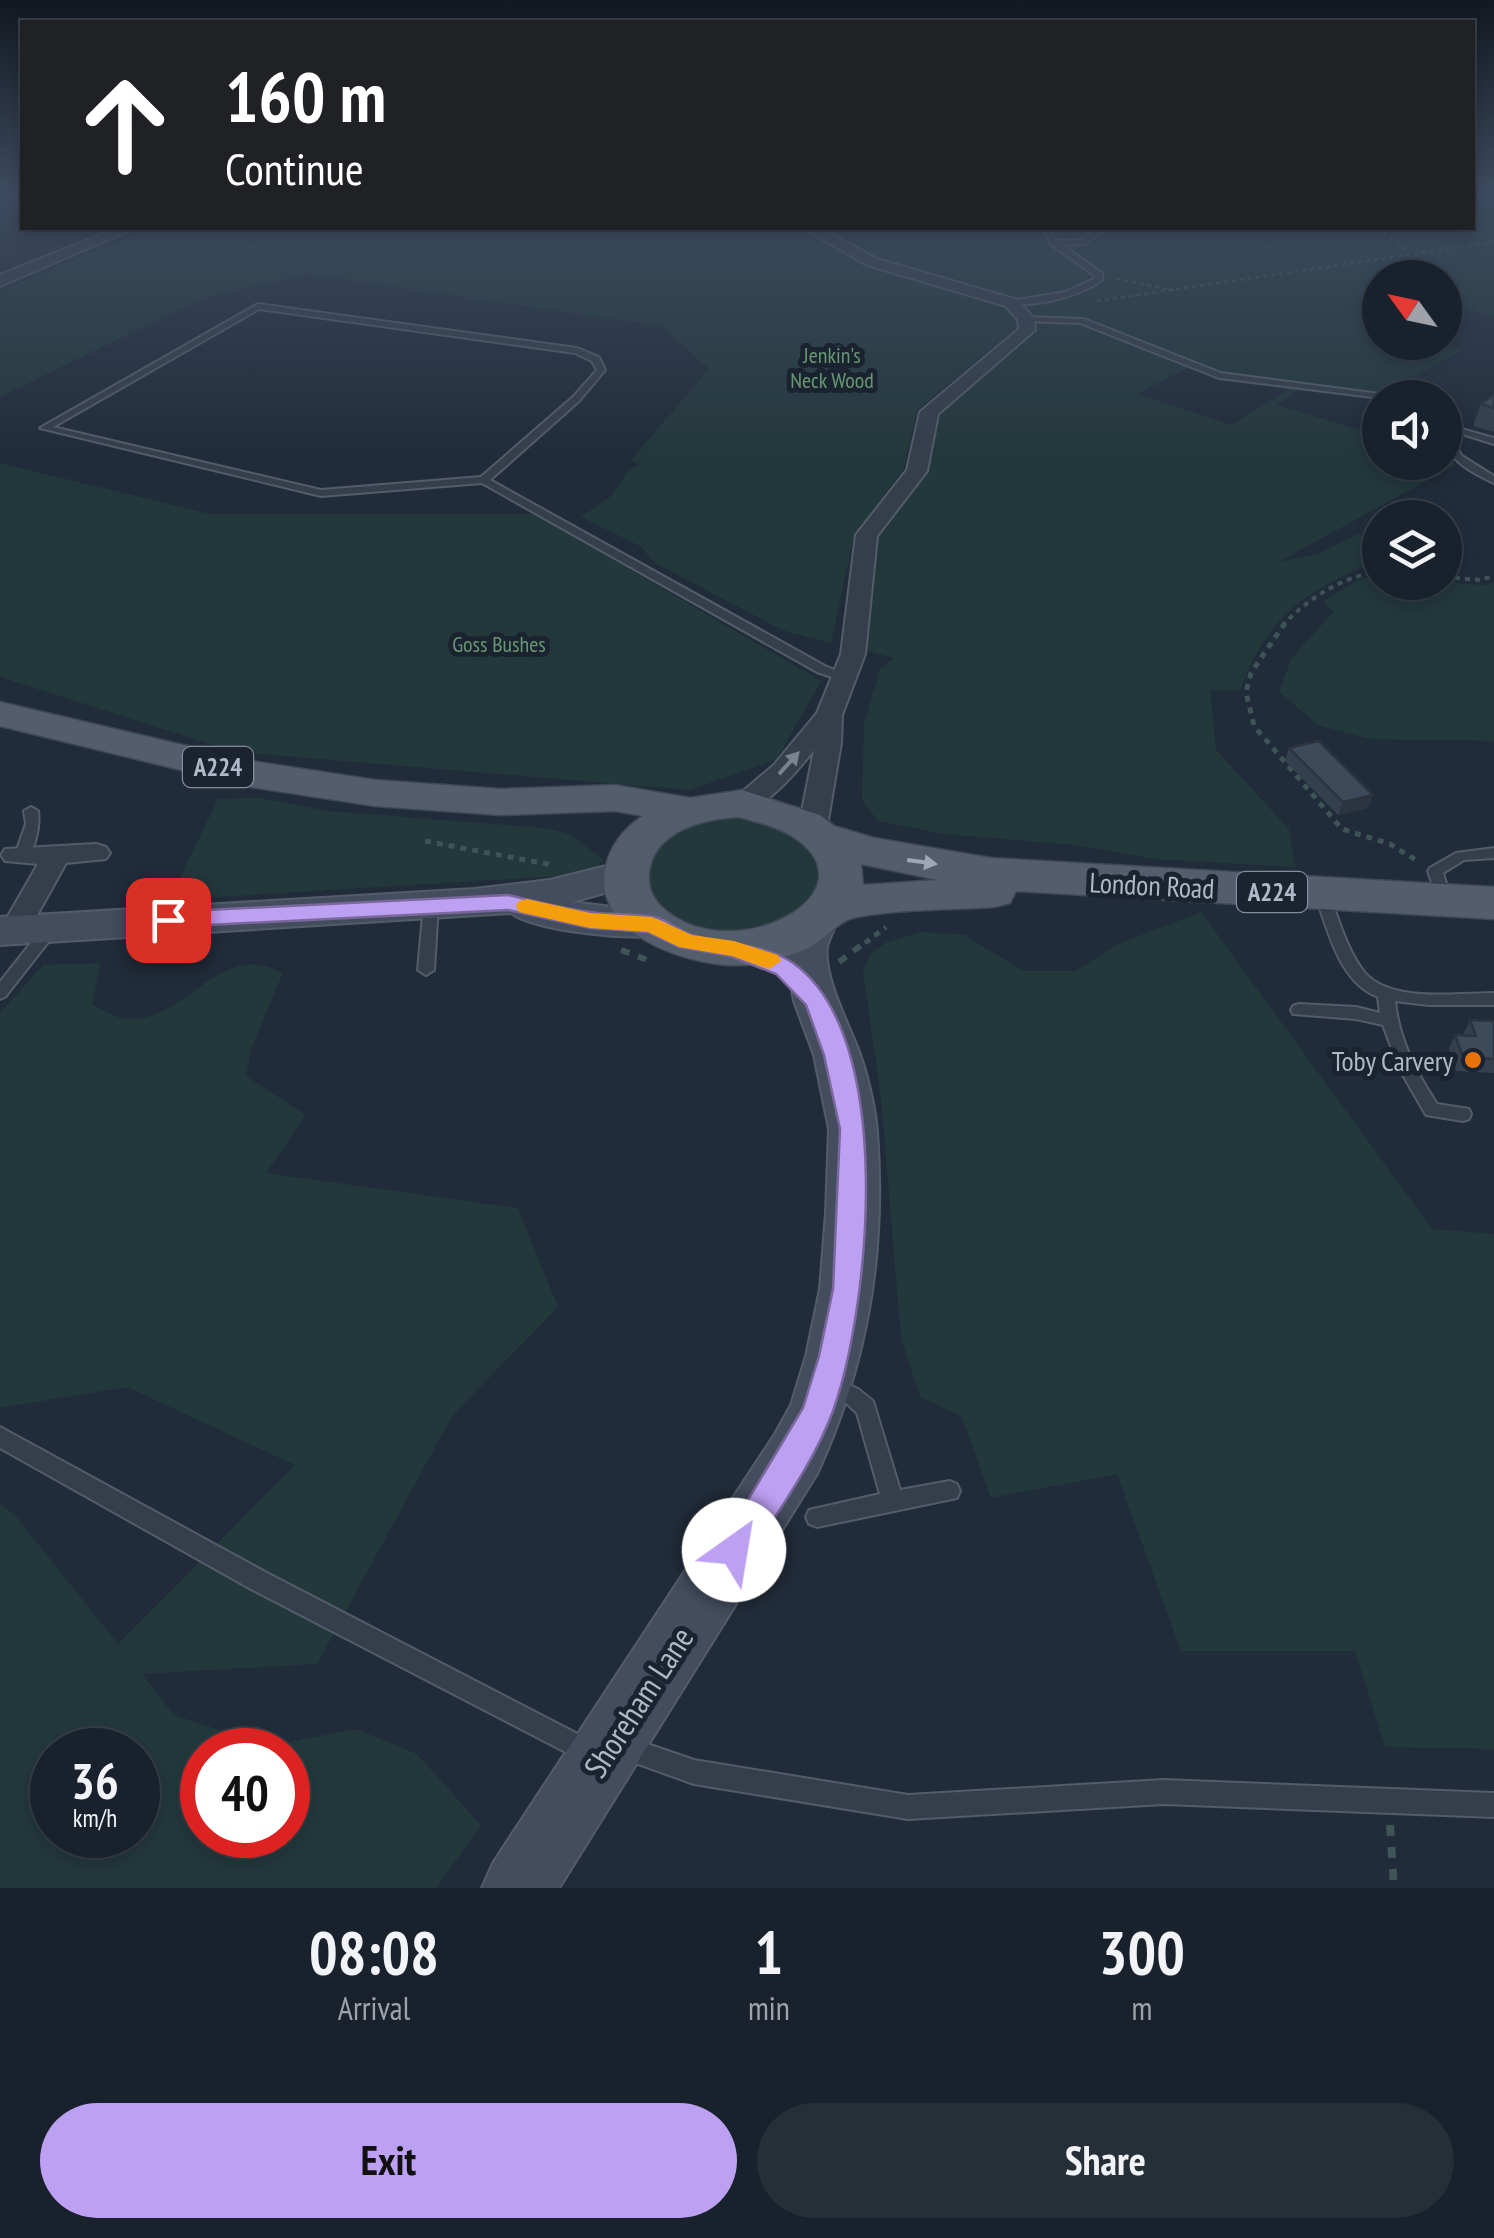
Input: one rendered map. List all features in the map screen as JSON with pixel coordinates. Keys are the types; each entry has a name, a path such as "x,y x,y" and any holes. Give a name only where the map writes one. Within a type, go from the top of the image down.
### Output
{"main road":[{"name":"A224","path":"0,714 250,774 374,793 500,802 600,798 654,802 688,811"},
{"name":"A224","path":"500,802 585,826 628,866"},
{"path":"742,802 776,810 821,833 844,870 842,889 824,916 767,946 734,949 687,942 652,924 636,908 628,890 628,866 653,829 688,811 742,802"},
{"name":"London Road","path":"821,833 866,852 1050,880 1322,894 1439,886 1494,903"},
{"name":"London Road","path":"824,916 859,901 998,892 1050,880"}],"street":[{"path":"742,802 783,771 829,715 854,654 867,535 917,471 929,412 1027,330 1026,319 1012,303 937,281"},
{"path":"821,833 811,810 831,738 829,715"},
{"path":"12,854 96,853"},
{"path":"56,856 22,930 508,902 574,890 628,866"},
{"path":"508,902 590,920 652,924"},
{"name":"Shoreham Lane","path":"518,1888 796,1454 826,1383 847,1289 853,1129 837,1055 816,1000 804,949 824,916"},
{"name":"Shoreham Lane","path":"734,949 784,968 816,1000"}],"lane":[{"path":"1012,303 1041,300 1086,287 1092,281"},
{"path":"484,480 576,398 600,370 596,359 577,351 258,306 44,428 321,494 484,480 822,669 844,677"},
{"path":"1026,319 1081,321 1219,376 1362,393"},
{"path":"1462,430 1494,441"},
{"path":"1462,460 1494,480"},
{"path":"12,854 32,824 32,811"},
{"path":"1439,886 1462,856 1494,853"},
{"path":"1322,894 1347,956 1369,987 1386,995 1494,999"},
{"path":"426,970 432,904"},
{"path":"0,993 22,930"},
{"path":"1386,995 1388,1020 1409,1076 1432,1110 1463,1114"},
{"path":"1300,1010 1356,1013 1388,1020"},
{"path":"826,1383 851,1395 866,1408 893,1502"},
{"path":"0,1437 259,1581 606,1751 694,1772 908,1807 1164,1792 1494,1804"},
{"path":"817,1518 950,1491"}],"path":[{"path":"1128,281 1181,292"},
{"path":"1090,302 1242,281"},
{"path":"1362,575 1300,608 1282,624 1257,658 1245,686 1247,714 1256,735 1346,832 1388,842 1439,886"},
{"path":"1462,578 1494,576"},
{"path":"1376,1800 1392,1830 1394,1888"}],"green space":[{"path":"24,281 276,281 202,298 0,397 0,291"},
{"name":"Jenkin's Neck Wood","path":"355,281 924,281 1005,305 1018,327 917,410 904,468 854,536 831,643 782,630 655,563 640,546 581,517 610,497 629,470 639,465 631,460 709,369 661,326"},
{"path":"950,281 1362,281 1362,360 1445,360 1409,380 1362,380 1362,397 1298,390 1277,405 1362,429 1362,480 1428,480 1392,500 1362,500 1362,516 1278,562 1320,553 1358,534 1362,536 1362,568 1292,608 1263,642 1240,691 1210,690 1216,750 1289,829 1295,867 1155,859 1075,845 943,834 878,821 862,800 864,724 880,669 894,658 861,649 878,537 928,472 938,415 1033,331 1032,320 1021,306","holes":["1187,368 1288,390 1231,425 1137,394"]},
{"path":"1462,281 1494,281 1494,316 1462,308"},
{"name":"Goss Bushes","path":"0,463 210,514 535,514 821,681 777,759 690,790 235,752 0,677"},
{"path":"1362,579 1362,600 1462,600 1462,584 1491,585 1494,581 1494,741 1370,739 1318,725 1279,692 1291,659 1334,611 1323,602"},
{"path":"259,798 329,811 546,828 570,834 604,860 588,874 585,869 559,876 169,900 218,799"},
{"path":"724,815 782,823 819,854 819,893 789,921 746,933 707,930 671,915 645,888 653,848 671,831"},
{"path":"1201,912 1432,1229 1494,1234 1494,1749 1385,1747 1355,1651 1181,1651 1117,1474 991,1498 962,1417 920,1397 901,1338 881,1099 863,971 871,953 887,942 923,932 965,935 1023,971 1075,971 1118,944"},
{"path":"100,963 92,1005 128,1019 169,1008 222,973 240,966 260,965 283,973 251,1049 246,1076 306,1115 266,1173 518,1208 558,1307 452,1416 317,1664 142,1674 174,1715 213,1728 180,1728 180,1858 310,1858 310,1738 356,1729 417,1754 481,1825 436,1888 0,1888 0,1504 14,1514 118,1644 295,1465 127,1387 0,1408 0,1013 43,965"}],"building":[{"path":"1494,395 1494,408 1481,404"},
{"path":"1319,741 1373,795 1343,802 1289,748"},
{"path":"1470,1020 1494,1021 1494,1059 1463,1057 1455,1035 1476,1036"}],"slow traffic":[{"path":"527,906 590,920 652,924 687,942 734,949 769,961"}],"place":[{"name":"Toby Carvery","path":"1473,1060"}],"route":[{"path":"168,920 508,902 590,920 652,924 687,942 734,949 784,968 816,1000 837,1055 853,1129 847,1289 834,1356 817,1412 796,1454 734,1550"}]}
